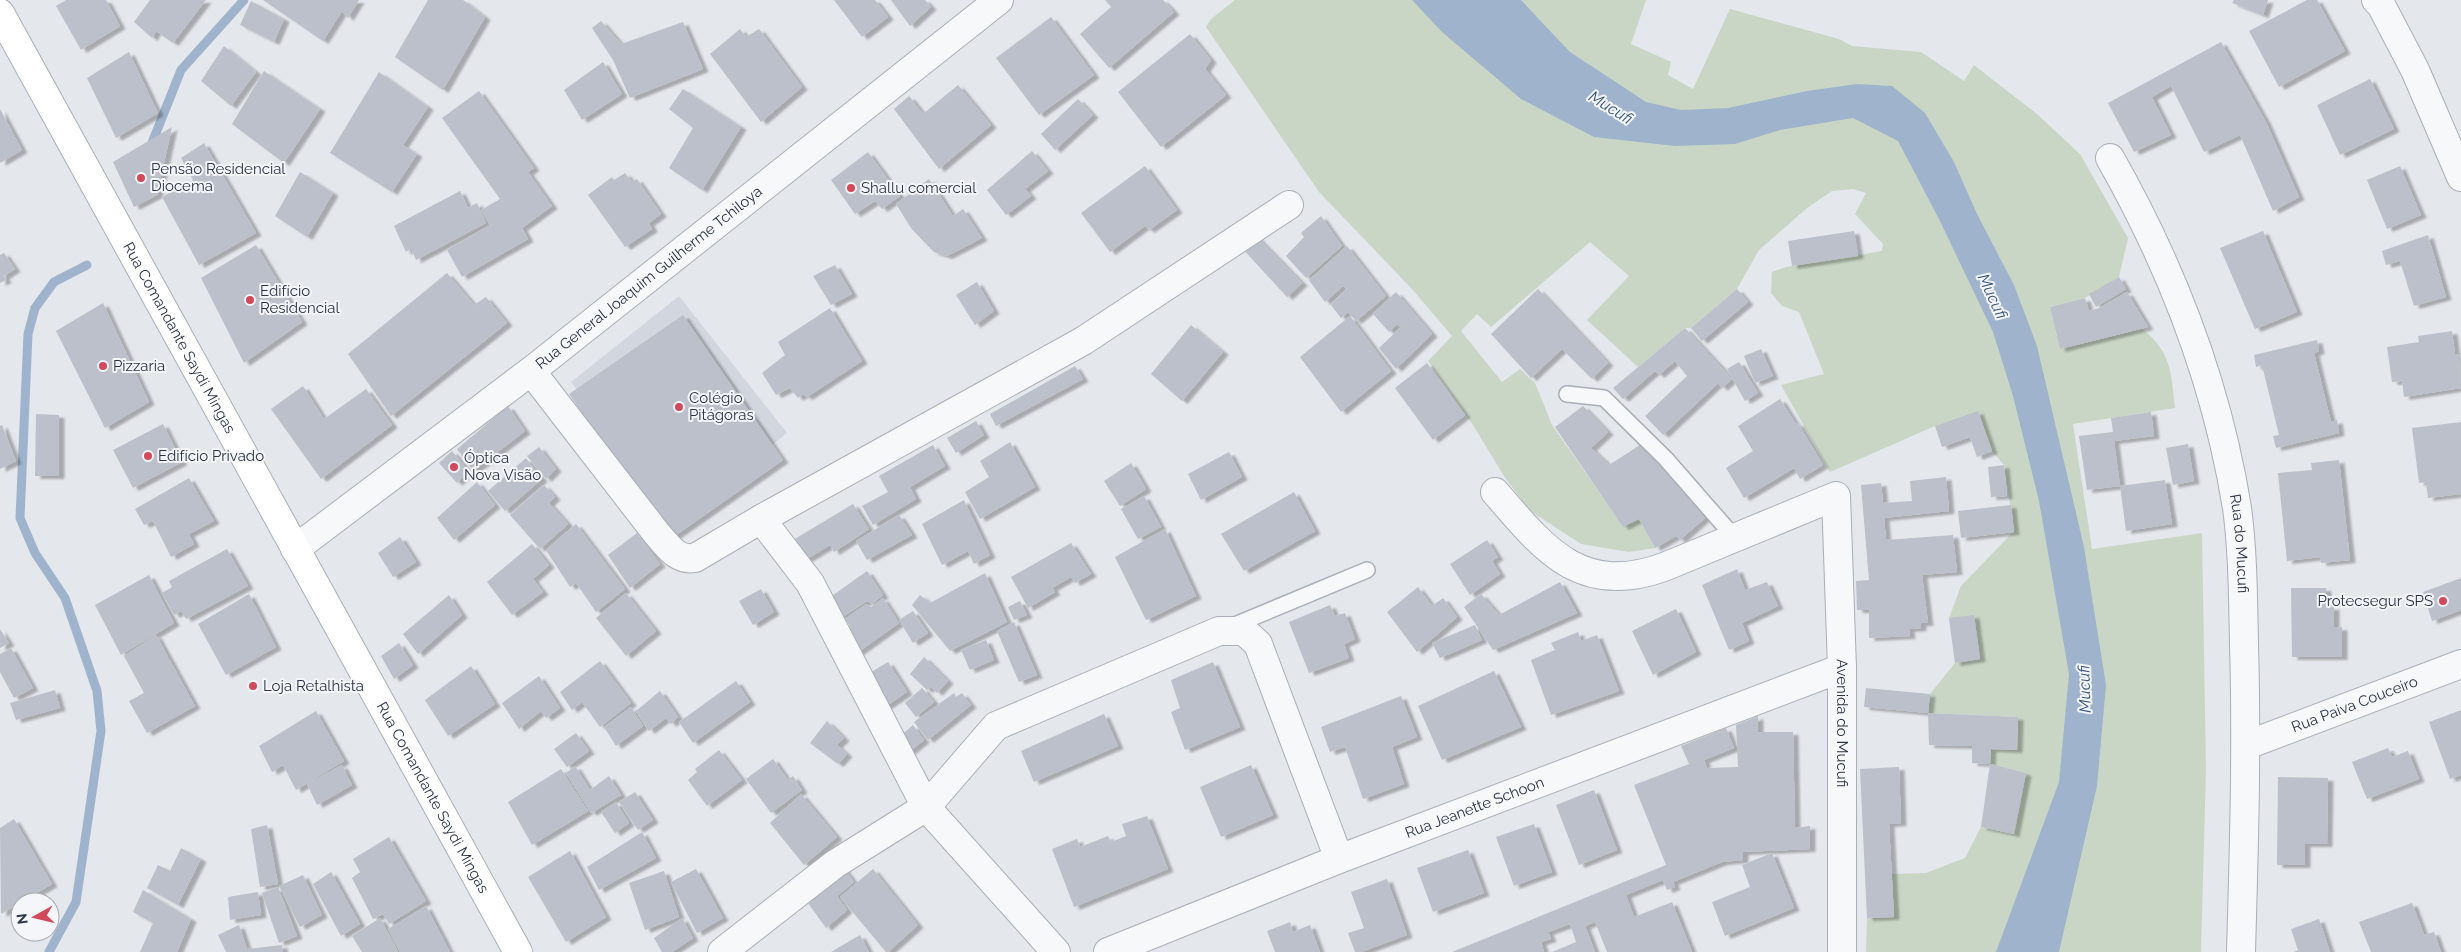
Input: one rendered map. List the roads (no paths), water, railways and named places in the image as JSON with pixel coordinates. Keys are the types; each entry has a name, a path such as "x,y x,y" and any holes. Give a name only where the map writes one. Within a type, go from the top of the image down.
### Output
{"street":[{"name":"Rua General Joaquim Guilherme Tchiloya","path":"295,549 531,371 999,0"},
{"path":"2381,2 2415,70 2461,177"},
{"name":"Rua Comandante Saydi Mingas","path":"0,13 518,952"},
{"name":"Rua do Mucufi","path":"2110,158 2135,201 2182,306 2204,367 2222,434 2237,510 2243,595 2247,745 2241,952"},
{"path":"531,371 657,534 676,554 686,560 695,558 761,519 1083,341 1289,205"},
{"path":"1495,492 1525,528 1562,560 1586,573 1615,578 1642,575 1735,538"},
{"name":"Avenida do Mucufi","path":"1735,538 1836,496 1842,668 1835,949"},
{"path":"761,519 810,583 926,807 1056,952"},
{"path":"722,952 835,864 926,807 996,726 1219,631 1244,631 1258,644 1339,859"},
{"name":"Rua Paiva Couceiro","path":"2247,745 2461,664"},
{"name":"Rua Jeanette Schoon","path":"1108,952 1339,859 1842,668"}],"lane":[{"path":"1567,394 1604,398 1666,459 1735,538"},
{"path":"1219,631 1367,570"}],"water":[{"name":"Mucufi","path":"1412,0 1521,0 1570,52 1646,102 1681,110 1728,108 1807,91 1857,84 1892,86 1925,113 1954,162 1977,214 2014,285 2037,346 2084,547 2106,685 2097,786 2059,952 1996,952 2059,782 2069,674 2039,501 2013,396 1993,332 1939,219 1898,141 1853,118 1780,130 1735,144 1675,146 1594,137 1521,99 1442,32"}],"waterway":[{"path":"150,148 181,70 244,0"},
{"path":"49,952 76,902 101,731 97,691 65,598 35,553 20,518 28,334 35,308 54,282 87,265"}],"place":[{"name":"Pensão Residencial Diocema","path":"141,178"},
{"name":"Shallu comercial","path":"851,188"},
{"name":"Edifício Residencial","path":"250,300"},
{"name":"Pizzaria","path":"103,366"},
{"name":"Colégio Pitágoras","path":"679,407"},
{"name":"Edifício Privado","path":"148,456"},
{"name":"Óptica Nova Visão","path":"454,467"},
{"name":"Protecsegur SPS","path":"2443,601"},
{"name":"Loja Retalhista","path":"253,686"}]}
